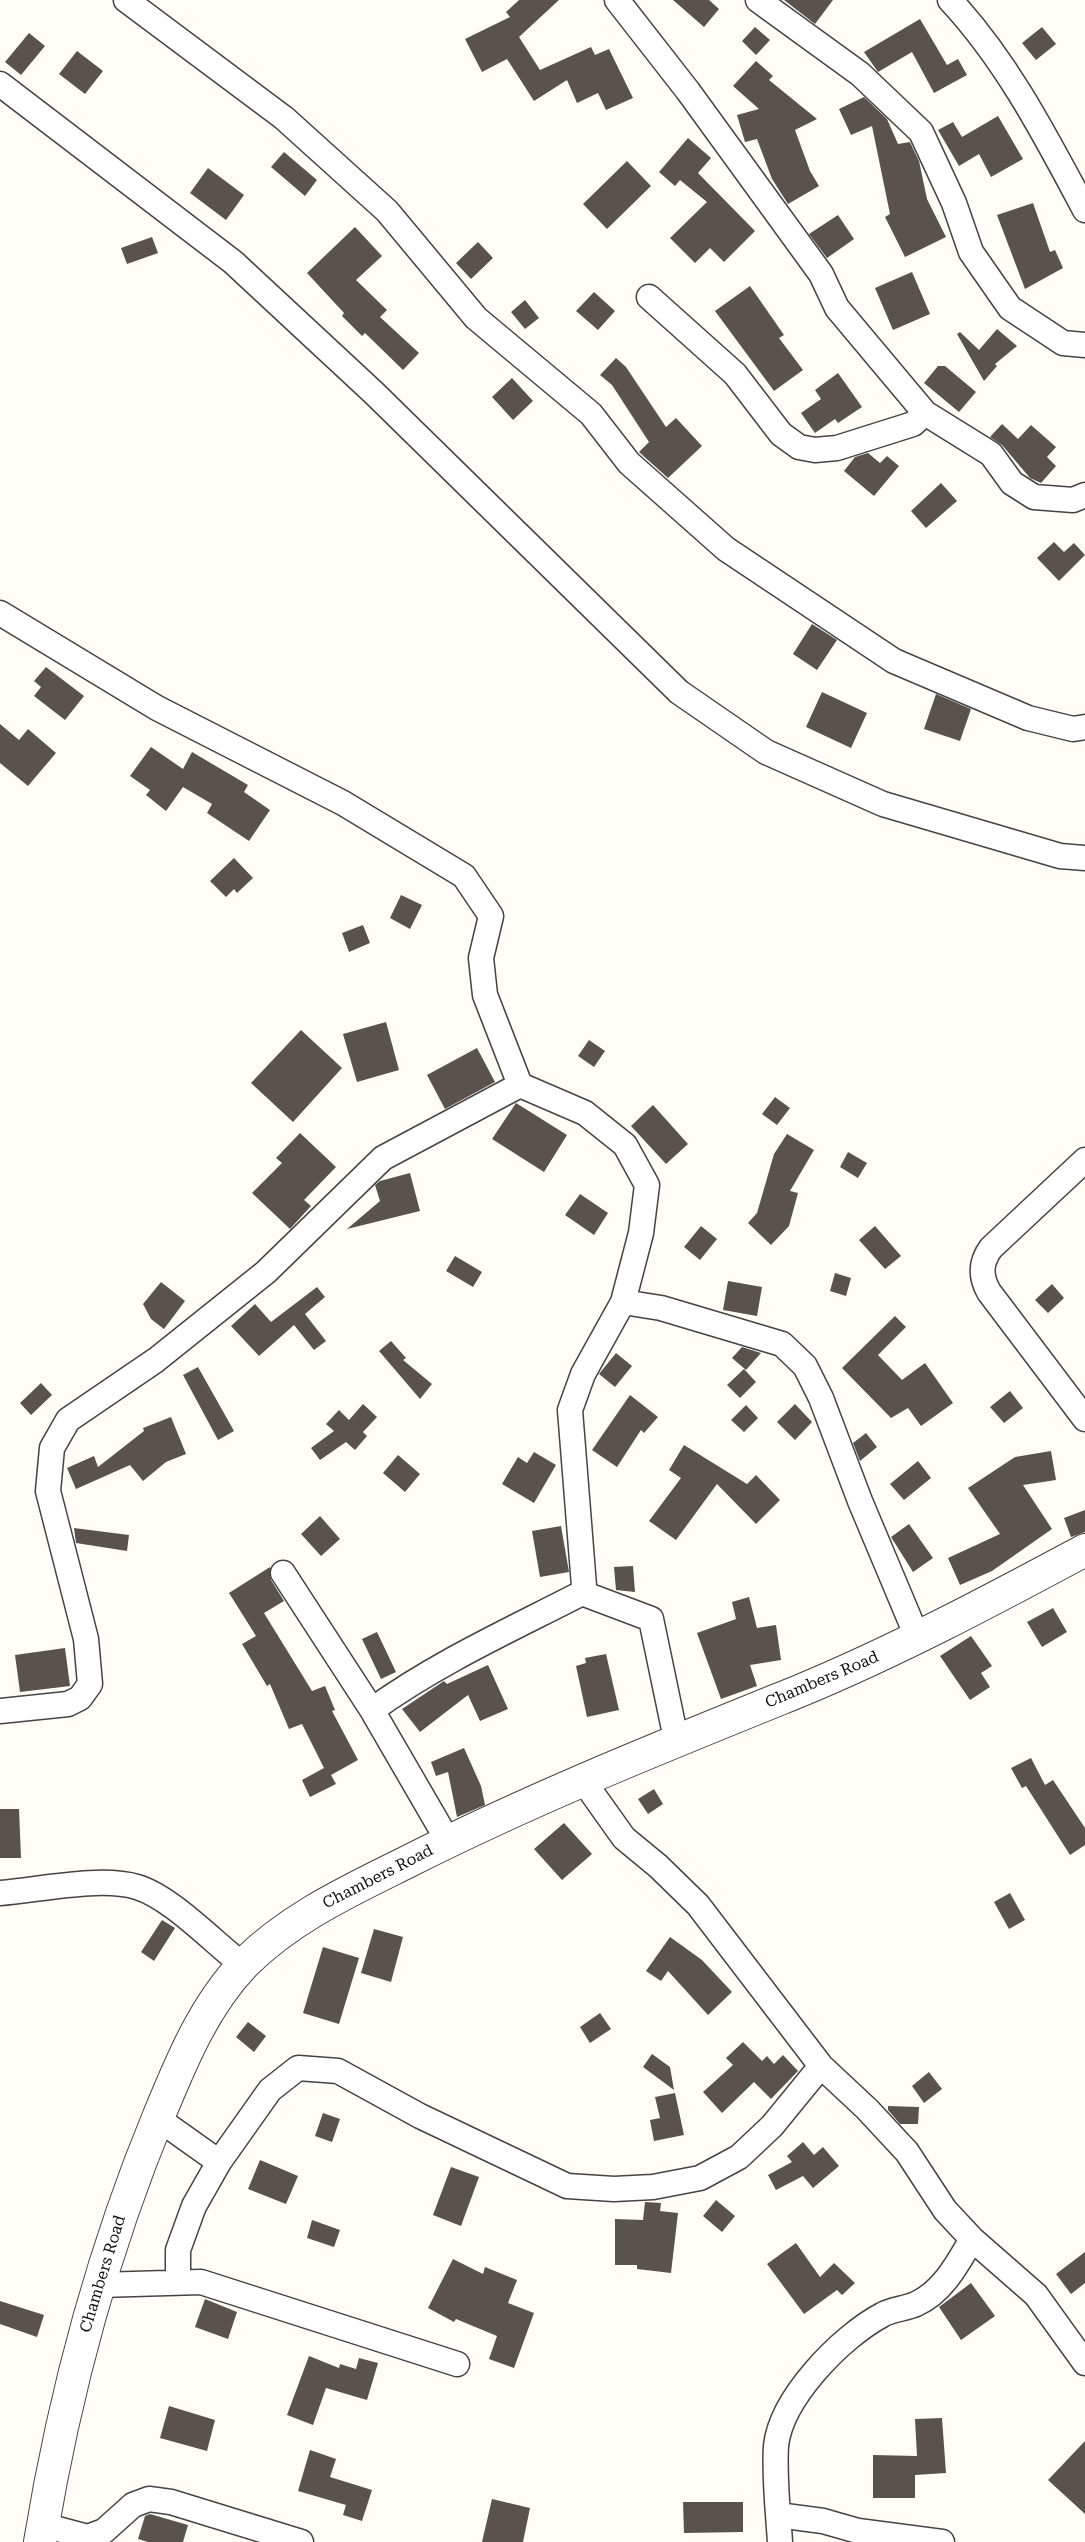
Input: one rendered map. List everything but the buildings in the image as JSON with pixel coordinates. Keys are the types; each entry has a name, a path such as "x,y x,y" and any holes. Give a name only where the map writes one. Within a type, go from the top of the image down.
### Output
{"street":[{"path":"126,0 284,118 387,211 476,318 591,414 629,463 726,549 894,661 1028,718 1073,729 1085,727"},
{"path":"617,0 694,99 821,273 837,308 925,413 991,454 1012,483 1034,497 1073,500 1085,495"},
{"path":"758,0 860,74 921,132 954,203 971,252 1010,308 1063,343 1085,345"},
{"path":"950,0 1002,66 1041,127 1085,210"},
{"path":"0,84 233,262 374,393 679,692 766,752 883,804 1060,855 1085,858"},
{"path":"649,297 735,374 781,434 799,447 815,450 837,448 913,424 925,413"},
{"path":"0,613 158,708 344,803 464,876 491,916 481,958 485,995 520,1084 585,1113 624,1145 647,1185 641,1233 622,1302 583,1374 570,1410 584,1586 582,1593 438,1667 372,1710"},
{"path":"0,1711 68,1704 80,1698 90,1683 86,1639 48,1491 52,1448 68,1420 156,1360 266,1272 383,1158 520,1084"},
{"path":"1085,1160 992,1248 982,1265 982,1274 989,1292 1085,1419"},
{"path":"622,1302 661,1308 782,1344 805,1366 821,1398 918,1639"},
{"name":"Chambers Road","path":"41,2534 80,2351 135,2171 192,2036 243,1965 298,1918 448,1841 582,1779 798,1691 918,1639 1085,1550"},
{"path":"283,1573 372,1710 448,1841"},
{"path":"582,1593 651,1619 676,1739"},
{"path":"582,1779 624,1838 658,1866 698,1905 821,2066 867,2109 907,2152 945,2210 972,2240 1036,2295 1085,2363"},
{"path":"0,1893 86,1882 137,1887 180,1911 243,1965"},
{"path":"178,2282 178,2250 195,2206 219,2162 270,2090 298,2068 338,2071 420,2116 567,2186 614,2189 653,2187 700,2178 739,2157 772,2126 821,2066"},
{"path":"158,2118 219,2162"},
{"path":"780,2542 776,2445 785,2418 804,2385 853,2333 884,2314 918,2303 948,2279 972,2240"},
{"path":"99,2285 201,2282 256,2301 390,2340 457,2364"},
{"path":"41,2534 88,2537 104,2531 133,2505 149,2499 181,2505 301,2542"},
{"path":"778,2516 824,2521 858,2531 942,2542"}]}
